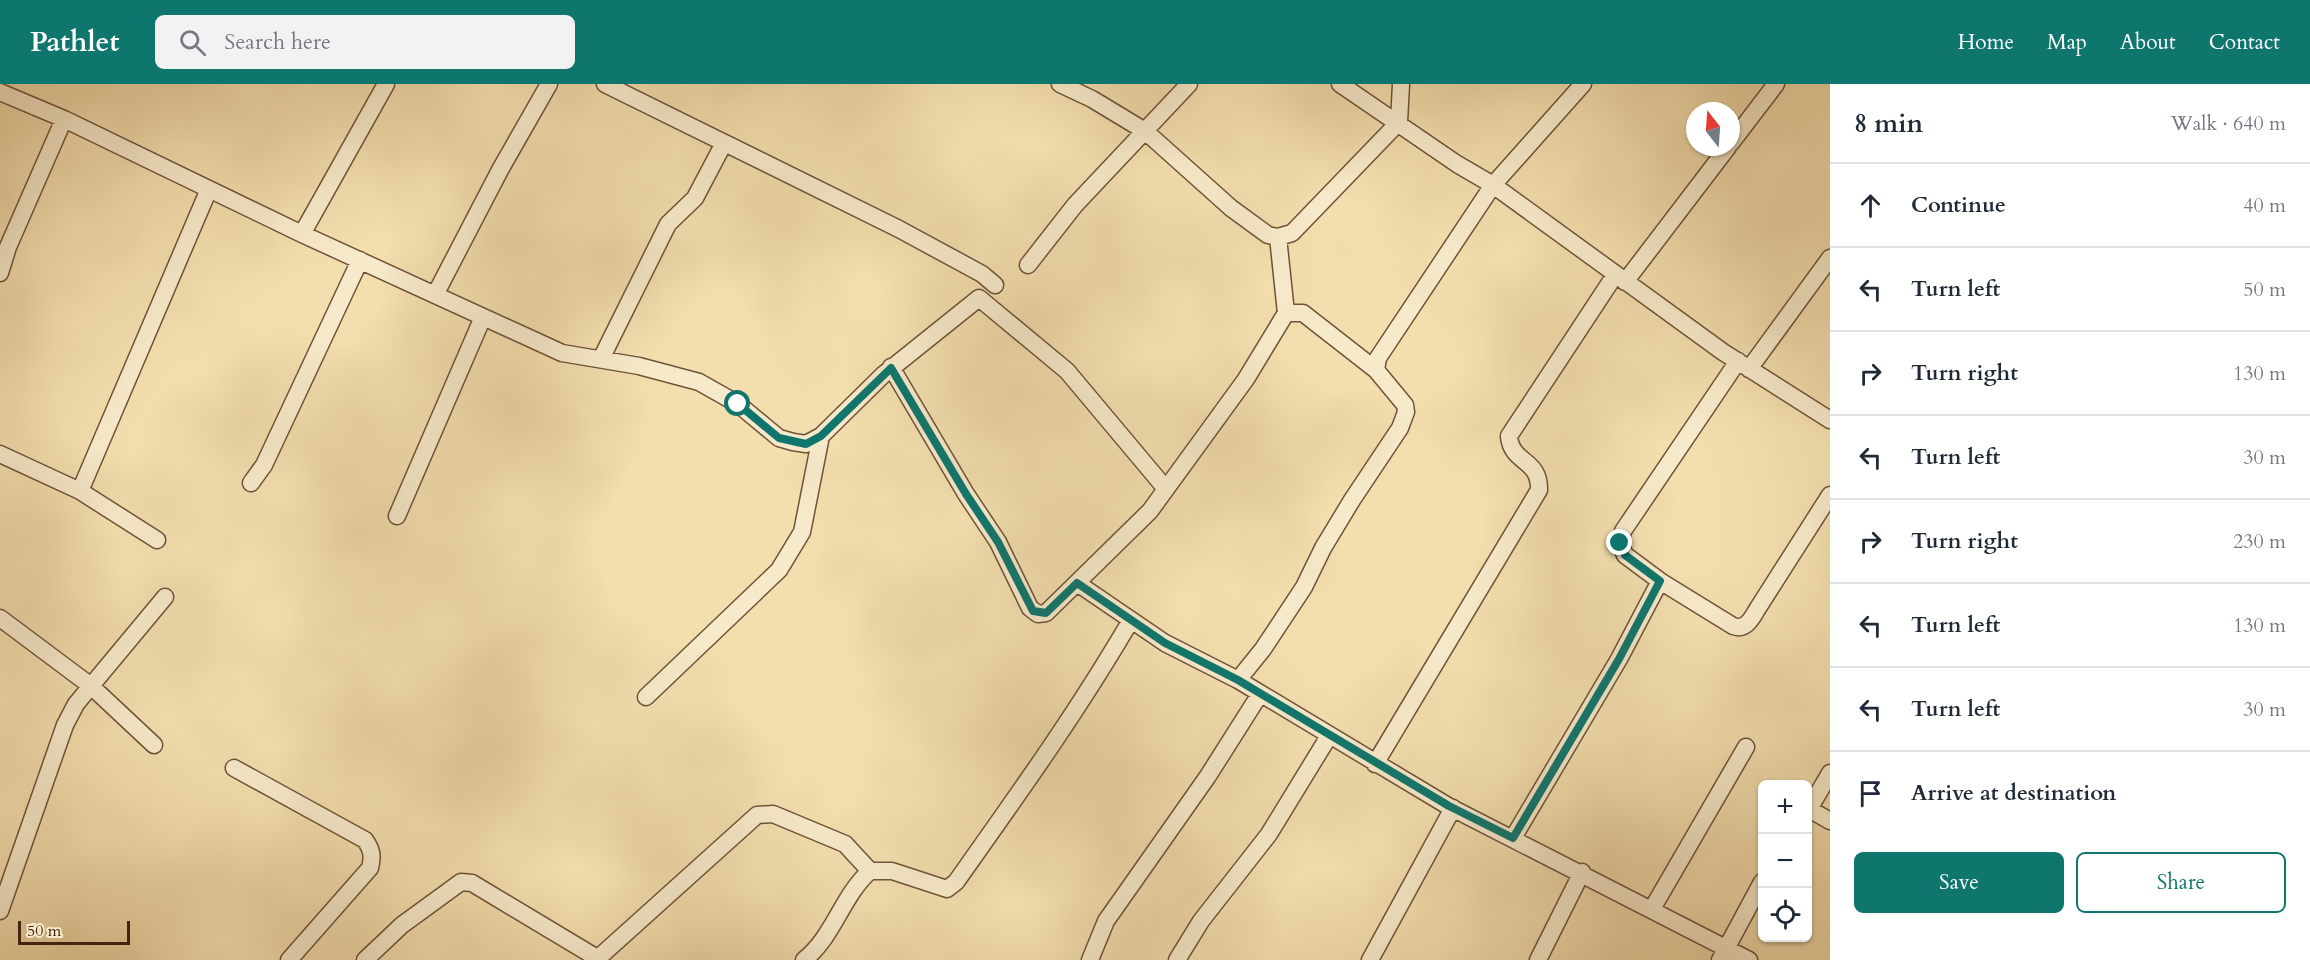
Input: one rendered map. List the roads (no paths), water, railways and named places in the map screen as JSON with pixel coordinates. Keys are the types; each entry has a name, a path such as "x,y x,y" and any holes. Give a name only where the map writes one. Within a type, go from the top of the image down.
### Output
{"street":[{"path":"302,234 386,84"},
{"path":"435,295 500,170 549,84"},
{"path":"605,84 899,229 982,274 995,285"},
{"path":"1060,84 1092,99 1144,131 1231,208 1268,236 1278,237 1292,233 1399,122 1401,84"},
{"path":"1028,265 1075,205 1189,84"},
{"path":"1376,370 1378,358 1493,185 1583,84"},
{"path":"1740,132 1776,84"},
{"path":"1345,85 1456,164 1493,185 1743,365 1830,420"},
{"path":"0,92 64,119 302,234 562,353 601,358 699,382 738,404 779,438 806,444 821,436 891,368 979,298 1067,371 1166,489"},
{"path":"0,273 8,247 64,119"},
{"path":"601,358 668,224 694,198 724,142"},
{"path":"1375,764 1539,490 1537,473 1531,465 1514,454 1509,436 1620,278 1721,156"},
{"path":"80,491 209,189"},
{"path":"891,368 966,494 998,542 1033,611 1046,613 1150,511 1246,379 1286,313 1278,237"},
{"path":"1830,258 1743,365 1623,531 1620,543 1625,555 1660,581 1733,626 1746,626 1830,495"},
{"path":"251,483 264,465 360,260"},
{"path":"1238,680 1288,613 1346,509 1400,428 1406,412 1404,405 1376,370 1303,313 1286,313"},
{"path":"397,516 483,317"},
{"path":"646,697 779,570 802,532 821,436"},
{"path":"0,454 80,491 157,540"},
{"path":"1513,838 1619,659 1660,581"},
{"path":"1077,583 1165,643 1238,680 1375,764 1453,808 1652,909 1723,954 1749,960"},
{"path":"0,911 65,725 76,704 165,597"},
{"path":"0,618 91,686 154,745"},
{"path":"804,960 814,952 842,912 854,885 870,871 892,870 947,889 956,882 1041,761 1131,620"},
{"path":"1090,960 1106,921 1208,776 1260,694"},
{"path":"1177,960 1201,921 1269,834 1329,736"},
{"path":"1652,909 1746,747"},
{"path":"234,768 365,840 371,848 373,857 370,868 289,960"},
{"path":"1812,803 1830,773"},
{"path":"1370,960 1453,808"},
{"path":"1812,812 1830,821"},
{"path":"365,960 402,925 461,882 472,883 597,959 757,815 773,814 845,844 870,871"},
{"path":"1538,960 1582,872"},
{"path":"1723,954 1759,888"}]}
